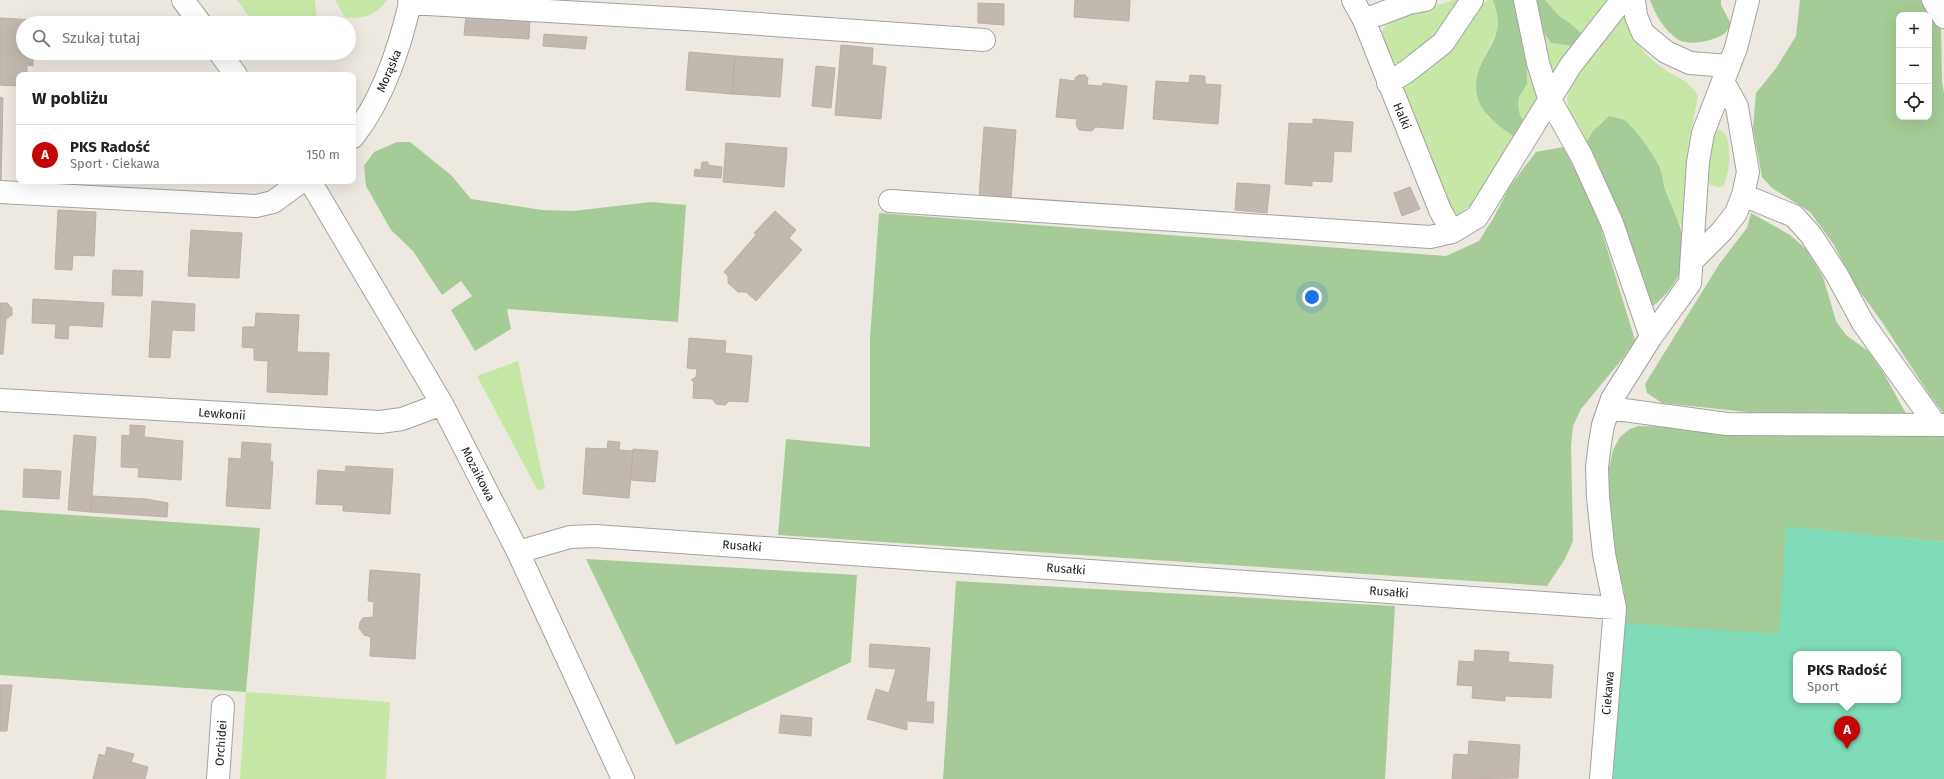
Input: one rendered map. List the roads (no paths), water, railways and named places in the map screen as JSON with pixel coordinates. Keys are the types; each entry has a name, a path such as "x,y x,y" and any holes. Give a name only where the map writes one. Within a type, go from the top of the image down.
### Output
{"street":[{"path":"184,0 195,16"},
{"name":"Halki","path":"1353,0 1364,20 1440,210 1452,232"},
{"path":"1364,20 1425,0"},
{"path":"1388,83 1406,72 1443,43 1472,0"},
{"path":"1525,0 1538,63 1549,98 1581,155 1612,223 1650,337"},
{"path":"890,201 1430,237 1452,232 1477,217 1549,98 1571,65 1622,0"},
{"path":"1634,0 1636,16 1643,33 1666,52 1690,63 1726,73 1737,107 1748,172 1744,195 1736,213 1722,231 1693,260"},
{"name":"Ciekawa","path":"1602,779 1615,608 1604,554 1598,497 1597,467 1603,425 1612,398 1650,337 1690,283 1703,133 1736,48 1748,0"},
{"path":"1933,0 1944,17"},
{"path":"410,2 710,20 984,40"},
{"name":"Morąska","path":"356,133 375,104 401,43 410,2"},
{"path":"225,60 234,72"},
{"path":"0,192 256,206 273,202 298,184"},
{"name":"Mozaikowa","path":"312,184 442,404 518,552 623,779"},
{"path":"1744,195 1794,216 1811,235 1837,275 1863,323 1911,393 1940,425"},
{"name":"Lewkonii","path":"0,400 380,422 402,419 442,404"},
{"path":"1608,408 1727,424 1940,425"},
{"name":"Rusałki","path":"518,552 570,537 595,536 1615,608"},
{"name":"Orchidei","path":"218,779 224,706"}],"place":[{"name":"PKS Radość","path":"1847,749"}]}
